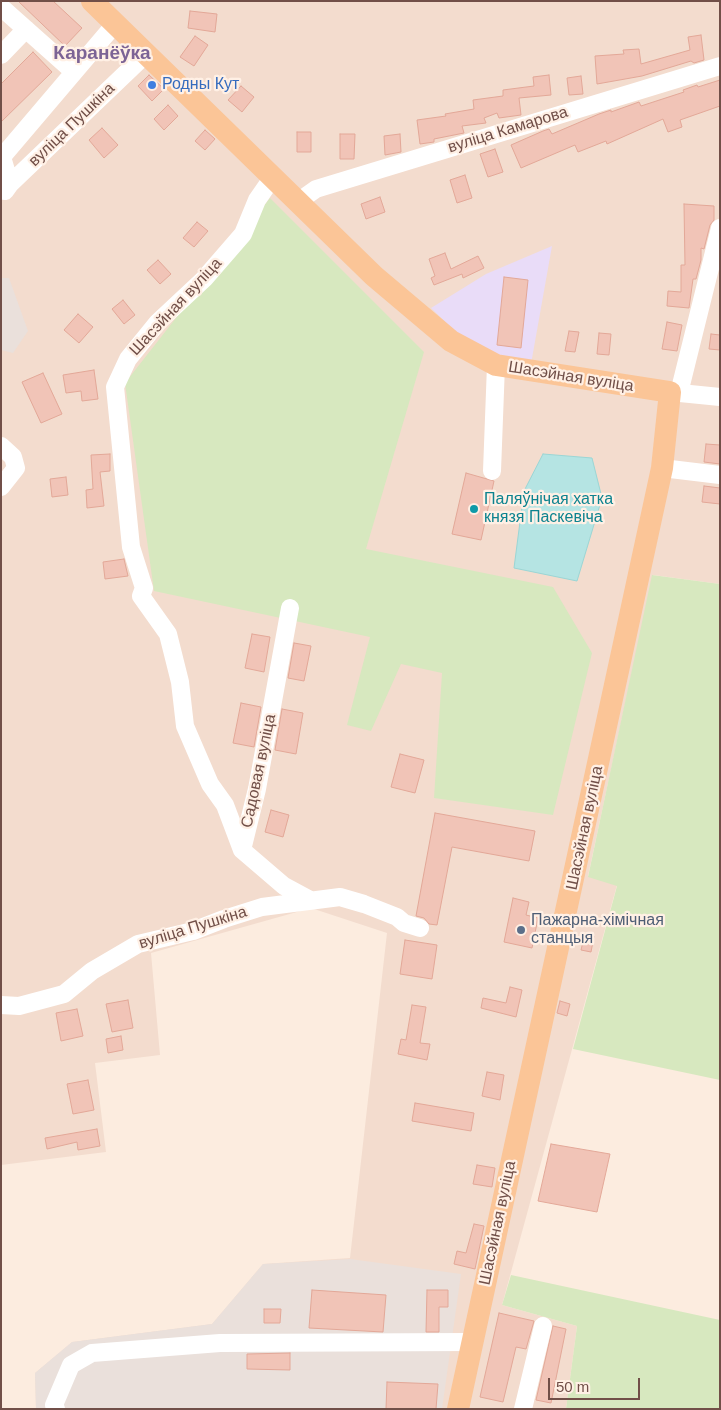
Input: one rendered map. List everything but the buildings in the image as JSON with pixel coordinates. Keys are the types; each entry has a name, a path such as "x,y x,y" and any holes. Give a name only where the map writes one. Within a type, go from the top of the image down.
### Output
{"main road":[{"name":"Шасэйная вуліца","path":"92,1 374,276 451,341 496,365 674,392 662,468 458,1409"}],"street":[{"path":"1,7 74,72"},
{"path":"4,189 2,157 115,24"},
{"path":"1,55 26,30"},
{"name":"вуліца Пушкіна","path":"4,189 146,54"},
{"name":"вуліца Камарова","path":"299,201 316,188 720,66"},
{"name":"Шасэйная вуліца","path":"242,850 225,806 210,784 185,726 180,682 168,634 141,596 144,588 131,547 115,387 128,359 158,322 204,279 242,234 257,200 273,177"},
{"name":"Шасэйная вуліца","path":"720,228 674,392 720,398"},
{"path":"492,471 496,365"},
{"path":"1,446 13,457 16,468 1,486"},
{"path":"662,468 720,475"},
{"name":"Садовая вуліца","path":"290,608 257,789 242,850 284,886 310,900"},
{"name":"вуліца Пушкіна","path":"1,1005 19,1006 64,994 92,971 138,944 193,932 224,919 262,907 340,897 372,907 397,917 404,923 420,928"},
{"path":"523,1409 542,1326"},
{"path":"56,1409 54,1405 71,1365 92,1353 220,1343 473,1342"}],"shaded area":[{"path":"1,1 720,1 720,584 653,575 588,876 617,885 502,1305 577,1326 566,1409 36,1409 35,1373 72,1342 212,1324 263,1264 350,1258 387,933 311,908 151,953 160,1055 95,1063 106,1152 1,1165"},
{"path":"552,246 531,364 496,356 468,344 431,308 486,274"},
{"path":"1,278 9,278 28,331 13,353 1,350"},
{"path":"350,1259 461,1274 442,1409 36,1409 35,1373 72,1342 212,1324 263,1264"}],"green space":[{"path":"270,198 424,352 366,549 553,587 592,653 553,815 434,798 442,673 401,664 371,731 347,725 370,637 154,591 125,383"},
{"path":"652,575 720,584 720,1080 573,1049 617,886 588,877"},
{"path":"511,1275 720,1320 720,1409 566,1409 577,1326 502,1305"}],"water":[{"path":"543,454 592,458 602,498 577,581 514,568 524,491"}],"place":[{"name":"Родны Кут","path":"152,85"},
{"name":"Паляўнічая хатка князя Паскевіча","path":"474,509"},
{"name":"Пажарна-хімічная станцыя","path":"521,930"}],"district":[{"name":"Каранёўка","path":"102,54"}]}
